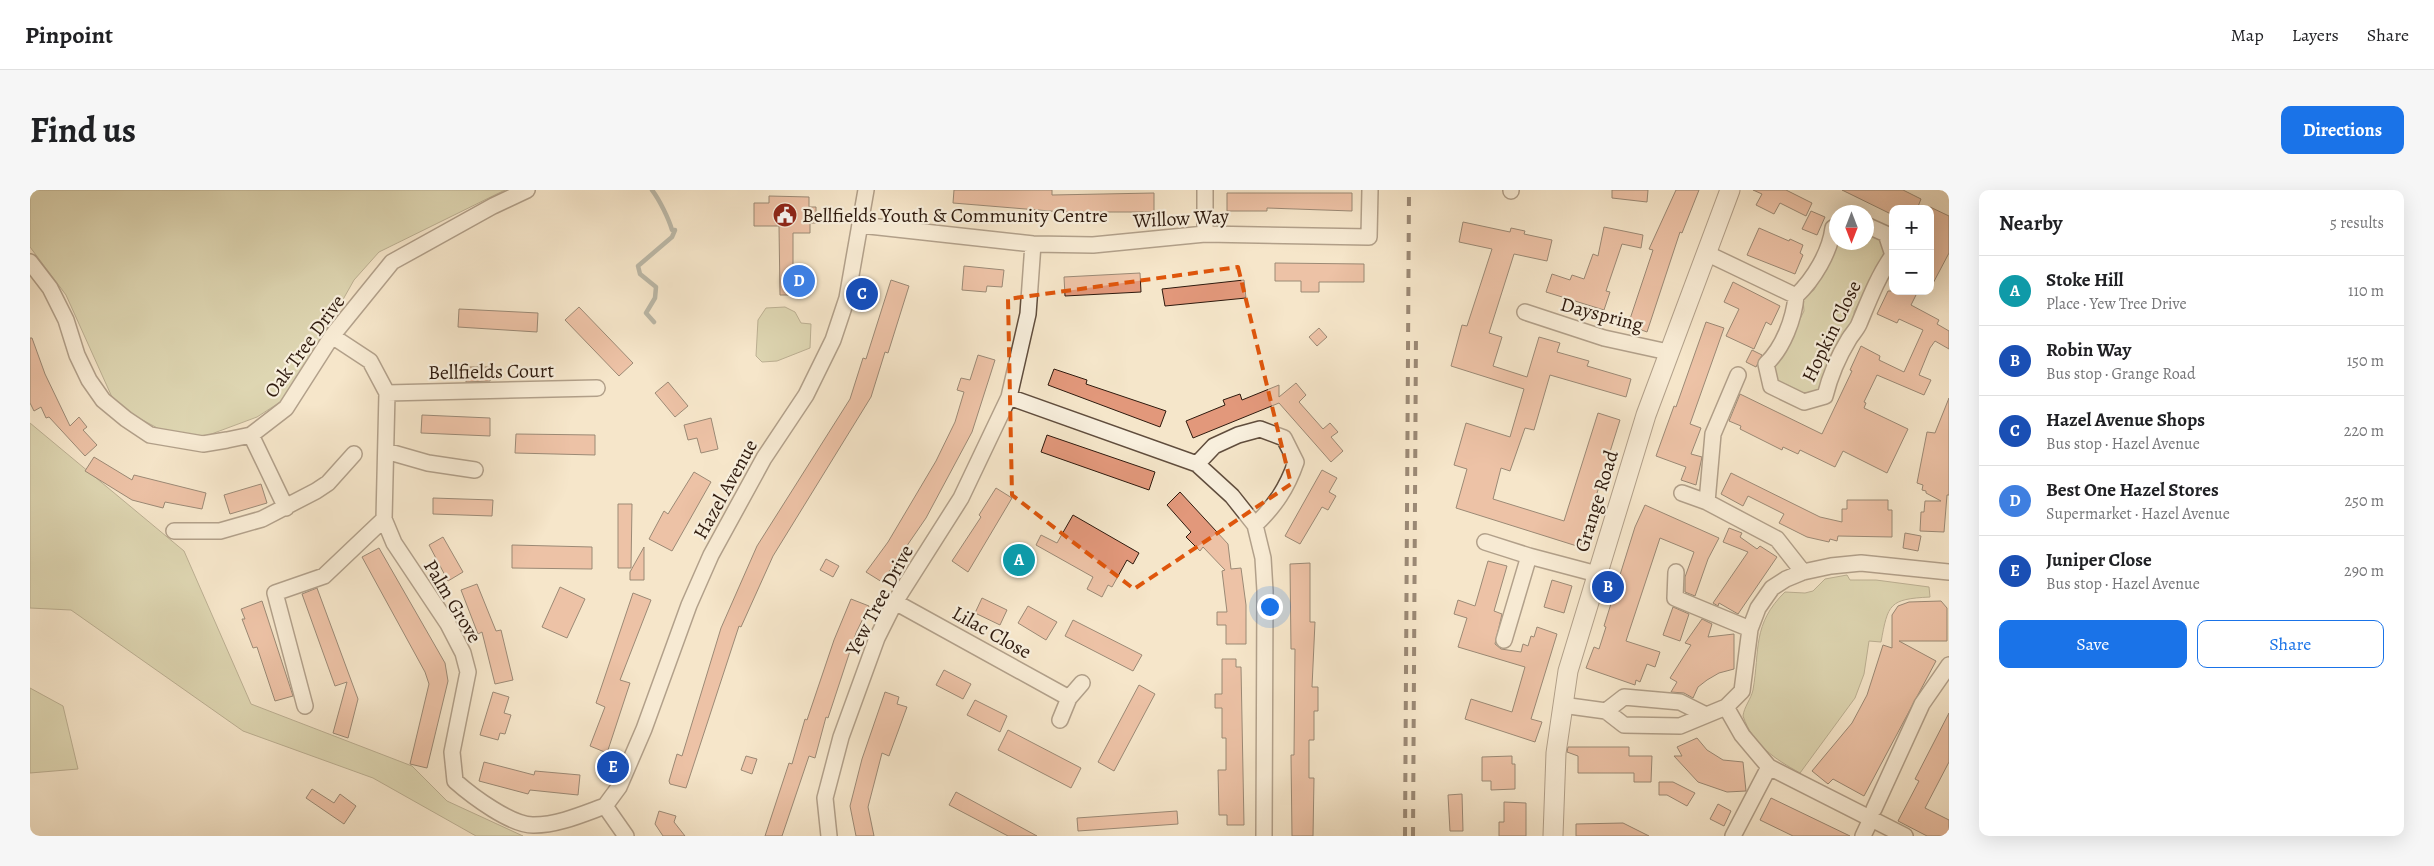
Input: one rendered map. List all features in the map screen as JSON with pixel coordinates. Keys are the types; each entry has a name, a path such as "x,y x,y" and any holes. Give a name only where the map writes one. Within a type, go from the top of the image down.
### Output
{"street":[{"name":"Oak Tree Drive","path":"30,262 50,288 66,320 77,355 89,380 104,400 126,419 150,435 203,444 251,435 286,408 332,336 392,262 493,206 527,190"},
{"name":"Hazel Avenue","path":"605,806 619,787 644,729 689,605 711,555 764,458 806,395 833,340 847,298 866,190"},
{"path":"1205,190 1205,234"},
{"name":"Willow Way","path":"860,225 1033,244 1092,245 1205,234 1369,237 1370,190"},
{"name":"Grange Road","path":"1552,836 1553,798 1562,705 1577,638 1628,471 1668,352 1730,190"},
{"name":"Hopkin Close","path":"1874,229 1886,234 1891,250"},
{"name":"Yew Tree Drive","path":"829,836 825,798 841,737 874,646 895,602 961,498 1009,397 1028,314 1033,244"},
{"name":"Hopkin Close","path":"1829,244 1809,284 1796,296 1795,312 1776,355 1766,364 1771,386 1804,402 1825,396 1829,379 1848,340 1859,325 1863,311 1884,266 1889,260"},
{"path":"1706,253 1796,296"},
{"name":"Dayspring","path":"1525,312 1604,338 1668,352"},
{"name":"Palm Grove","path":"332,336 370,361 387,393 384,519 394,543 448,624 463,653 468,672 452,752 455,781 480,802 533,825 572,817 605,806"},
{"path":"1707,502 1713,434 1738,375"},
{"name":"Bellfields Court","path":"387,393 597,388"},
{"path":"1009,397 1197,464 1232,496 1255,525 1262,558 1265,591 1264,836"},
{"path":"1197,464 1214,446 1238,435 1260,429 1284,438 1296,462 1289,483 1274,507 1255,525"},
{"path":"251,435 286,508"},
{"path":"386,451 428,463 475,470"},
{"path":"174,531 220,531 255,522 286,508 328,483 354,454"},
{"path":"1682,493 1707,502 1778,539 1802,572"},
{"path":"305,706 275,593 324,576 384,519"},
{"path":"1485,542 1598,574"},
{"path":"1504,640 1529,556"},
{"path":"1562,705 1606,711 1624,725 1680,726 1726,707 1742,691 1750,629 1758,608 1772,588 1802,572 1831,566 1861,563 1949,572"},
{"path":"1676,572 1675,598 1750,629"},
{"name":"Lilac Close","path":"895,602 1069,698"},
{"path":"1863,836 1922,704 1949,665"},
{"path":"1060,720 1069,698 1082,683"},
{"path":"1606,711 1624,697 1680,702 1706,715"},
{"path":"1726,707 1742,735 1769,767 1872,814 1905,836"},
{"path":"1733,836 1769,767"},
{"path":"605,806 626,836"}],"highlighted area":[{"path":"1238,267 1291,484 1134,589 1012,495 1008,299"}],"green space":[{"path":"30,190 505,190 379,252 354,280 288,397 257,417 206,436 165,432 116,406 66,295 30,247"},
{"path":"1874,235 1882,239 1886,255 1880,261 1854,312 1856,324 1845,330 1821,381 1821,391 1804,396 1779,385 1772,367 1779,361 1804,311 1803,299 1814,290 1834,250 1874,250"},
{"path":"785,307 795,312 801,323 811,324 810,348 777,361 762,362 756,356 758,320 766,308"},
{"path":"30,423 184,551 251,704 412,766 447,801 523,836 476,836 373,778 243,731 71,610 30,608"},
{"path":"1847,575 1850,580 1876,580 1929,587 1930,597 1906,600 1898,602 1893,606 1886,619 1881,642 1869,641 1864,674 1855,698 1800,773 1782,762 1759,743 1747,726 1743,716 1753,690 1759,638 1767,615 1785,592 1805,593 1813,591 1825,579"},
{"path":"30,688 63,706 78,769 30,773"}],"building":[{"path":"954,190 1052,190 1052,195 1154,193 1154,212 1062,212 953,203"},
{"path":"1612,190 1648,190 1647,202 1612,198"},
{"path":"1676,190 1699,190 1682,233 1680,232 1647,332 1628,325 1653,250 1649,249"},
{"path":"1753,190 1786,190 1812,203 1806,216 1780,203 1774,214 1756,205 1762,194"},
{"path":"1842,190 1903,190 1921,199 1919,205 1889,205 1889,213"},
{"path":"1227,193 1352,193 1352,211 1267,208 1267,211 1227,211"},
{"path":"769,196 809,197 809,207 816,207 816,223 810,223 810,233 793,233 793,267 808,267 809,295 780,295 779,226 754,226 754,203 769,203"},
{"path":"1934,209 1949,216 1949,253 1934,281"},
{"path":"1811,211 1825,217 1817,235 1802,229"},
{"path":"1463,222 1510,232 1511,228 1525,231 1524,234 1552,240 1547,261 1514,254 1489,333 1502,337 1493,366 1527,377 1539,337 1560,343 1557,352 1589,361 1587,366 1631,379 1626,397 1550,375 1534,430 1525,428 1510,471 1501,468 1493,499 1564,521 1598,413 1620,420 1580,547 1456,508 1467,469 1454,465 1466,423 1510,437 1524,389 1451,366 1462,325 1467,326 1492,249 1459,242"},
{"path":"1604,227 1643,235 1641,248 1622,244 1606,291 1610,292 1604,310 1546,292 1552,274 1570,280 1572,275 1584,279 1593,254 1598,256"},
{"path":"1759,228 1803,245 1800,253 1803,255 1795,274 1747,255"},
{"path":"1275,263 1364,264 1364,282 1319,282 1319,292 1301,292 1301,281 1275,281"},
{"path":"964,266 1004,270 1002,287 987,286 986,292 962,290"},
{"path":"1140,273 1141,292 1065,296 1064,277"},
{"path":"891,280 909,286 888,353 885,352 871,397 773,556 741,627 739,626 686,788 670,784 669,781 677,754 682,756 721,628 757,546 850,399 863,358 866,359"},
{"path":"1244,280 1246,298 1165,306 1162,289"},
{"path":"1733,282 1780,306 1771,325 1766,322 1754,349 1726,336 1739,309 1724,302"},
{"path":"1888,291 1889,295 1916,295 1911,305 1939,320 1937,324 1949,331 1949,349 1935,341 1930,348 1919,375 1931,380 1924,395 1877,375 1864,402 1866,403 1864,408 1908,429 1887,473 1843,451 1835,467 1800,450 1798,454 1783,447 1782,450 1740,429 1741,426 1729,421 1740,394 1822,434 1852,371 1850,370 1861,346 1880,356 1879,360 1904,372 1923,330 1899,319 1897,323 1877,314"},
{"path":"579,307 633,363 619,376 565,320"},
{"path":"459,309 538,313 537,332 458,327"},
{"path":"1706,322 1724,328 1690,424 1701,428 1691,454 1702,457 1696,485 1681,480 1686,467 1656,456 1674,406 1676,407"},
{"path":"1319,328 1327,337 1317,346 1309,337"},
{"path":"30,338 32,338 45,374 70,426 79,417 87,427 83,430 97,445 85,456 49,417 46,418 41,407 34,411 30,403"},
{"path":"1752,350 1762,355 1756,367 1746,362"},
{"path":"978,355 995,360 972,432 926,518 882,582 866,572 888,542 936,461 955,422 964,392 957,390 961,378 970,380"},
{"path":"466,367 490,367 490,381 466,382"},
{"path":"1054,369 1087,380 1086,384 1166,411 1160,427 1048,385"},
{"path":"668,382 688,406 675,417 655,393"},
{"path":"1296,383 1306,395 1299,402 1323,429 1330,423 1338,432 1331,437 1343,451 1331,462 1279,403 1193,438 1186,421 1225,405 1223,400 1240,394 1242,400 1279,385 1279,397"},
{"path":"1949,398 1949,495 1947,495 1944,532 1920,531 1921,512 1924,512 1925,501 1941,501 1922,490 1923,485 1917,483 1927,432 1935,433"},
{"path":"422,415 490,418 490,436 421,433"},
{"path":"711,418 718,449 701,453 697,438 688,440 684,425"},
{"path":"516,434 595,435 595,455 515,453"},
{"path":"1047,435 1155,472 1149,490 1041,452"},
{"path":"94,457 132,480 134,475 206,493 202,509 165,502 163,508 132,500 85,471"},
{"path":"1322,470 1337,478 1329,492 1336,496 1328,510 1322,507 1300,544 1285,536"},
{"path":"694,472 711,482 672,551 649,539 664,511 668,514"},
{"path":"1731,473 1820,517 1842,522 1842,509 1847,509 1847,500 1888,500 1888,510 1892,510 1892,537 1838,536 1837,541 1830,539 1829,542 1807,537 1779,523 1784,514 1748,496 1743,506 1721,494"},
{"path":"261,484 267,503 230,514 224,495"},
{"path":"996,488 1012,498 968,572 952,561 981,517 979,515"},
{"path":"1180,492 1228,544 1231,569 1241,568 1246,605 1246,644 1226,644 1226,625 1217,625 1217,612 1227,612 1222,571 1225,570 1203,547 1200,551 1186,537 1191,532 1167,505"},
{"path":"433,498 493,500 492,516 433,514"},
{"path":"618,504 632,504 631,568 618,568"},
{"path":"1645,505 1719,538 1708,559 1695,596 1685,592 1685,577 1694,552 1660,538 1626,641 1660,652 1655,667 1647,664 1640,682 1636,680 1635,685 1586,668 1594,647 1599,649 1606,627 1604,626 1635,527"},
{"path":"1073,515 1139,553 1133,564 1127,560 1112,587 1108,585 1102,597 1087,589 1093,577 1036,545 1041,535 1057,543"},
{"path":"1729,528 1742,533 1740,537 1757,549 1760,546 1777,557 1738,614 1719,603 1718,606 1713,603 1748,552 1723,542"},
{"path":"1905,533 1921,536 1918,551 1903,548"},
{"path":"443,537 463,572 448,581 429,545"},
{"path":"512,545 592,547 592,569 512,568"},
{"path":"644,547 644,580 630,580 630,572"},
{"path":"379,548 445,663 448,681 427,768 410,764 429,684 425,672 362,557"},
{"path":"826,559 839,566 833,577 820,570"},
{"path":"1488,561 1507,566 1494,611 1502,614 1495,644 1501,649 1521,652 1523,644 1528,646 1531,636 1534,637 1537,627 1557,634 1531,719 1542,722 1535,742 1465,719 1471,699 1512,712 1525,667 1458,647 1467,618 1454,614 1458,600 1475,606"},
{"path":"1310,563 1310,622 1315,622 1312,687 1318,687 1318,711 1314,711 1314,740 1309,740 1309,778 1314,778 1313,836 1292,836 1291,755 1294,755 1295,649 1291,649 1290,564"},
{"path":"1552,580 1572,586 1564,613 1544,607"},
{"path":"477,584 496,631 501,630 513,680 495,684 482,632 478,634 461,590"},
{"path":"560,587 585,599 567,638 542,627"},
{"path":"317,588 358,699 348,738 333,733 347,682 335,686 302,594"},
{"path":"633,593 651,600 620,680 630,683 607,753 590,746 605,707 596,703"},
{"path":"982,598 1007,610 1000,625 975,613"},
{"path":"851,599 869,606 856,633 828,718 826,717 815,758 809,756 782,836 765,836 789,763 792,764 805,719 807,720 834,640"},
{"path":"262,601 293,696 275,701 257,647 253,648 242,619 245,619 241,609"},
{"path":"1941,601 1947,608 1947,641 1899,641 1936,661 1864,796 1833,779 1828,784 1812,771 1852,723 1867,695 1883,645 1892,648 1892,615 1898,606 1909,602"},
{"path":"1028,606 1057,622 1046,640 1018,623"},
{"path":"1673,607 1689,614 1680,641 1663,635"},
{"path":"1702,619 1712,624 1708,637 1734,634 1734,669 1719,673 1707,680 1698,687 1693,698 1684,693 1671,692 1677,682 1670,678 1691,645 1685,643"},
{"path":"1073,620 1142,655 1133,671 1065,636"},
{"path":"1222,659 1236,659 1236,667 1241,667 1244,825 1227,825 1227,815 1219,815 1218,770 1226,770 1226,738 1222,738 1222,708 1215,708 1215,694 1222,694"},
{"path":"944,670 971,684 963,699 936,685"},
{"path":"1139,685 1155,694 1114,771 1098,762"},
{"path":"493,692 509,697 504,713 511,715 505,734 500,733 498,740 480,735"},
{"path":"885,692 899,697 897,704 907,707 889,756 882,753 868,807 874,836 856,836 850,806 862,759"},
{"path":"975,700 1007,716 1000,732 967,715"},
{"path":"1949,713 1949,762 1925,808 1949,820 1949,836 1927,836 1898,821 1919,781 1915,779"},
{"path":"1008,730 1081,768 1071,788 998,750"},
{"path":"1697,738 1707,750 1723,760 1743,762 1746,791 1727,792 1698,782 1674,756 1682,756 1677,747"},
{"path":"1568,747 1629,747 1629,756 1652,756 1651,782 1634,782 1634,773 1578,773 1578,756 1567,752"},
{"path":"746,756 757,759 752,774 741,770"},
{"path":"1512,756 1512,764 1515,764 1515,789 1491,790 1491,781 1482,781 1482,757"},
{"path":"484,762 534,775 535,771 580,775 578,795 530,790 528,794 479,781"},
{"path":"1659,782 1673,782 1695,793 1687,806 1667,795 1659,795"},
{"path":"312,789 334,803 340,794 356,806 344,824 306,798"},
{"path":"956,792 1037,836 1008,836 949,805"},
{"path":"1462,794 1463,831 1450,831 1448,795"},
{"path":"1771,798 1850,836 1793,836 1760,820"},
{"path":"1504,802 1526,803 1526,836 1499,836 1499,822 1504,822"},
{"path":"1718,804 1731,811 1724,826 1710,819"},
{"path":"659,811 676,816 674,822 685,836 663,836 655,824"},
{"path":"1177,811 1178,824 1078,831 1077,818"},
{"path":"1623,823 1649,836 1576,836 1576,824"}],"waterway":[{"path":"652,190 664,209 672,230 675,230 672,237 638,266 640,274 656,287 655,298 646,313 654,322"}],"railway":[{"path":"1405,836 1409,190"},
{"path":"1413,836 1416,332"}],"place":[{"name":"Bellfields Youth & Community Centre","path":"785,215"},
{"name":"Best One Hazel Stores","path":"799,281"},
{"name":"Hazel Avenue Shops","path":"862,294"},
{"name":"Stoke Hill","path":"1019,560"},
{"name":"Robin Way","path":"1608,587"},
{"name":"Juniper Close","path":"613,767"}]}
